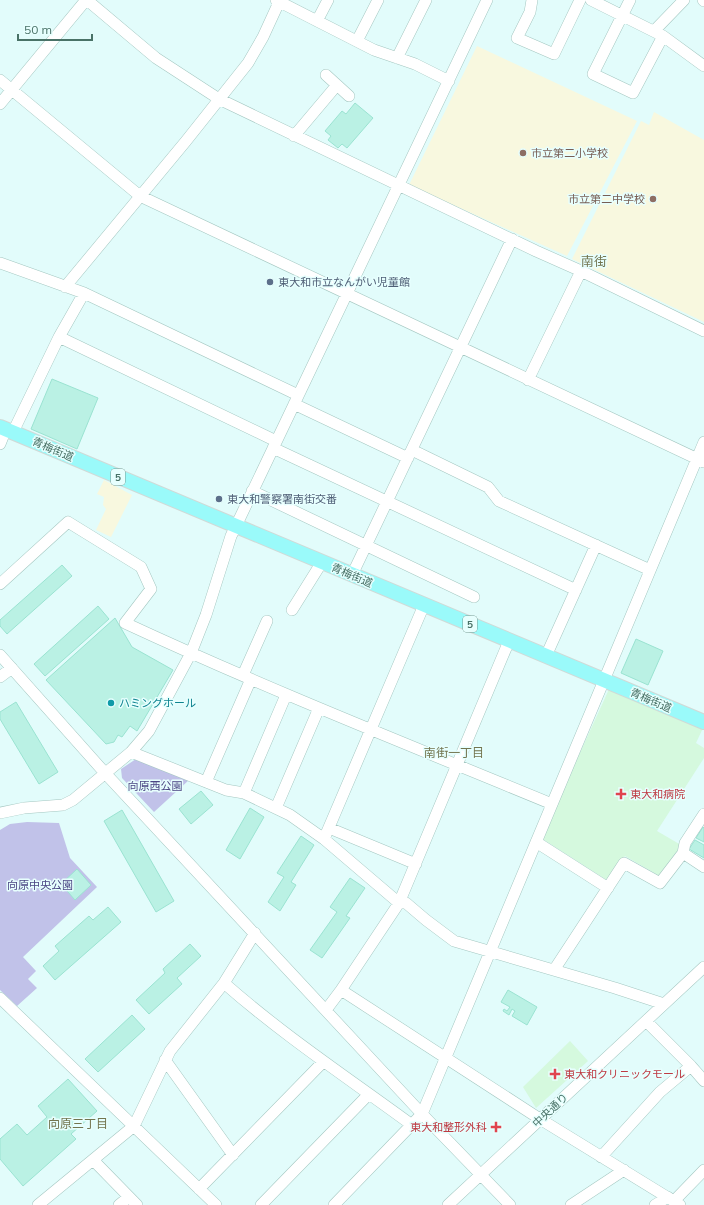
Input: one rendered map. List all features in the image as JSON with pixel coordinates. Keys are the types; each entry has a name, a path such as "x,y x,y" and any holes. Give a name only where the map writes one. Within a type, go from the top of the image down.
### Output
{"main road":[{"name":"青梅街道","path":"6,430 704,722"}],"street":[{"path":"0,104 87,0 156,58 219,99 704,331"},
{"path":"317,21 328,0"},
{"path":"357,41 378,0"},
{"path":"397,58 426,0"},
{"path":"0,812 24,808 63,805 73,800 131,752 149,731 191,654 206,615 231,536 487,0"},
{"path":"532,0 530,12 517,38 554,54 580,0"},
{"path":"590,0 658,33 704,66"},
{"path":"630,0 593,73 594,75 633,93 658,33 684,0"},
{"path":"65,287 248,62 263,37 279,1 374,50 415,64 448,81"},
{"path":"326,75 349,96"},
{"path":"0,80 140,196 700,460"},
{"path":"294,136 337,85"},
{"path":"352,575 512,239"},
{"path":"0,264 84,293 296,400 410,454 488,487 499,500 650,570"},
{"path":"528,380 580,271"},
{"path":"0,444 6,430 84,293"},
{"path":"59,337 387,501 576,590"},
{"path":"334,1205 422,1114 650,570 700,460 704,442"},
{"path":"252,491 474,597"},
{"path":"0,584 68,522 141,568 151,589 124,623 191,654 552,804"},
{"path":"546,656 596,545"},
{"path":"292,610 322,562"},
{"path":"324,839 424,605"},
{"path":"206,782 267,621"},
{"path":"326,1010 399,903 509,641"},
{"path":"0,655 105,773 422,1114 482,1174 510,1205"},
{"path":"0,677 12,668"},
{"path":"244,793 286,694"},
{"path":"276,808 319,708"},
{"path":"131,752 226,790 244,793 290,814 324,839 399,903 406,903 454,941 664,1004"},
{"path":"554,970 624,863 660,883 683,853 685,843 704,814"},
{"path":"329,828 416,864"},
{"path":"536,842 608,888"},
{"path":"683,853 704,867"},
{"path":"38,1205 134,1126 170,1051 224,983 255,933"},
{"name":"中央通り","path":"448,1205 704,967"},
{"path":"224,983 256,1011 323,1062 412,1125"},
{"path":"341,990 540,1119 674,1201"},
{"path":"0,998 216,1205"},
{"path":"646,1021 704,1081"},
{"path":"165,1060 233,1156"},
{"path":"199,1189 233,1156 323,1062"},
{"path":"601,1157 660,1092 691,1066"},
{"path":"262,1205 369,1094"},
{"path":"94,1160 133,1201 119,1205"},
{"path":"571,1205 624,1170"},
{"path":"655,1205 674,1201 704,1170"}],"shaded area":[{"name":"市立第二小学校","path":"477,46 637,121 567,256 409,185"},
{"name":"市立第二中学校","path":"654,112 704,140 704,322 572,259 641,121 649,125"},
{"path":"104,480 132,495 111,537 96,530 106,509 103,505 104,497 97,494"},
{"name":"東大和病院","path":"610,687 703,728 696,743 704,748 704,758 657,831 681,845 661,877 625,856 608,881 541,838"},
{"name":"東大和クリニックモール","path":"570,1041 588,1061 536,1108 523,1087"}],"green space":[{"name":"向原西公園","path":"136,759 189,780 154,812 122,778 121,769"},
{"name":"向原中央公園","path":"27,822 59,823 70,858 97,887 23,957 36,971 28,979 37,988 17,1006 0,990 0,830 10,824"}],"building":[{"path":"355,103 373,118 347,148 342,144 338,148 328,140 331,136 325,131 342,111 346,114"},
{"path":"52,379 98,398 77,449 31,429"},
{"path":"62,565 72,576 7,634 0,626 0,620"},
{"path":"98,606 109,619 45,676 34,664"},
{"name":"ハミングホール","path":"115,618 132,647 173,670 137,731 130,726 122,737 118,735 114,742 106,744 46,680"},
{"path":"636,639 663,651 648,685 621,673"},
{"path":"16,702 58,772 39,784 0,719 0,712"},
{"path":"201,791 213,805 191,824 179,809"},
{"path":"250,808 264,817 240,859 226,850"},
{"path":"122,810 174,901 156,912 104,821"},
{"path":"703,827 704,828 704,842 696,838"},
{"path":"301,836 314,845 291,882 296,885 280,911 268,902 284,877 277,873"},
{"path":"695,840 704,845 704,858 689,849"},
{"path":"77,869 91,885 75,900 61,884"},
{"path":"350,878 365,888 346,916 350,918 322,958 310,950 337,912 330,907"},
{"path":"108,907 121,922 55,980 43,966 59,951 55,946 89,916 93,920"},
{"path":"190,944 201,956 177,978 182,984 149,1014 136,1000 165,973 163,969"},
{"path":"508,990 537,1007 527,1025 512,1016 515,1011 512,1009 509,1015 503,1011 504,1009 507,1011 510,1007 501,1002"},
{"path":"132,1015 145,1029 98,1072 85,1059"},
{"path":"68,1079 97,1111 71,1134 76,1139 23,1186 0,1159 0,1139 17,1124 27,1135 47,1117 38,1106"}],"place":[{"name":"市立第二小学校","path":"523,153"},
{"name":"市立第二中学校","path":"653,199"},
{"name":"東大和市立なんがい児童館","path":"270,282"},
{"name":"東大和警察署南街交番","path":"219,499"},
{"name":"ハミングホール","path":"111,703"},
{"name":"東大和病院","path":"621,794"},
{"name":"東大和クリニックモール","path":"555,1074"},
{"name":"東大和整形外科","path":"496,1127"}],"district":[{"name":"南街","path":"594,261"},
{"name":"南街一丁目","path":"454,753"},
{"name":"向原三丁目","path":"78,1124"}]}
